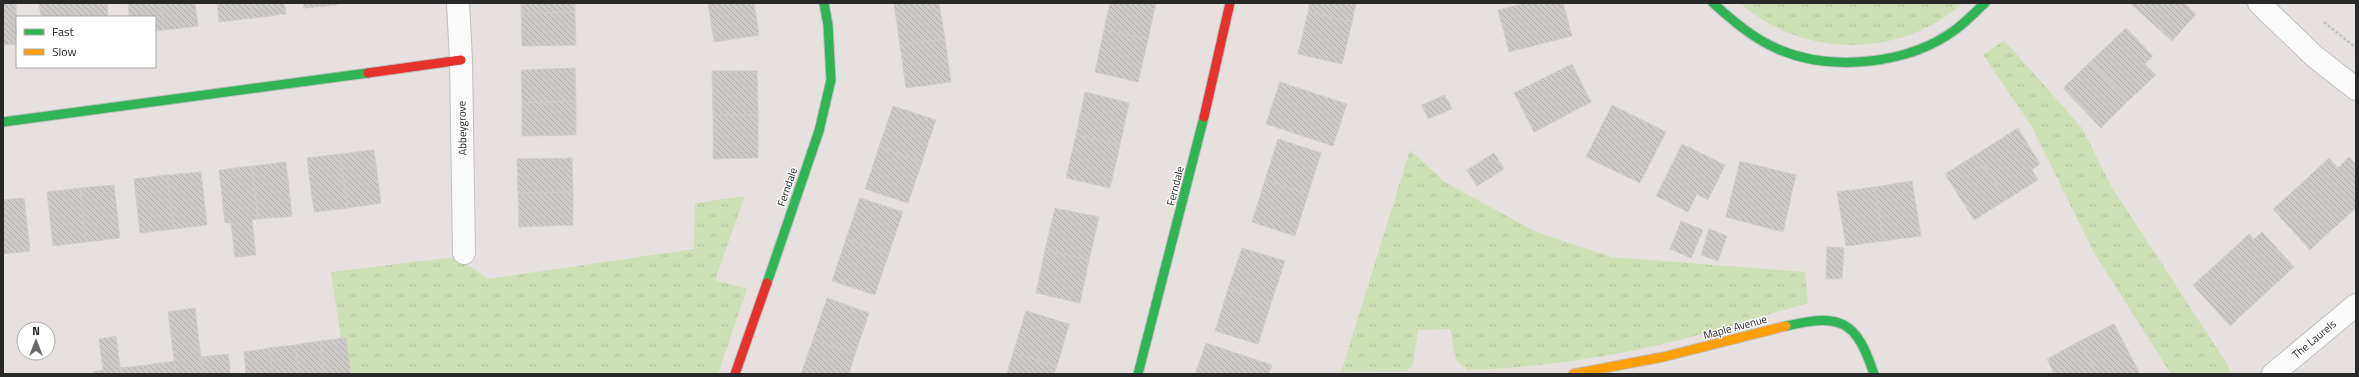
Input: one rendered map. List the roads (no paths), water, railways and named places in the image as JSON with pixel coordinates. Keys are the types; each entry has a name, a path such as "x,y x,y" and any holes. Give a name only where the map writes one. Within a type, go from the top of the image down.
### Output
{"street":[{"name":"Abbeygrove","path":"458,3 461,60 464,253"},
{"name":"Ferndale","path":"735,374 819,131 831,80 828,25 824,3"},
{"name":"Ferndale","path":"1138,374 1194,162 1230,3"},
{"path":"1713,3 1742,29 1781,50 1829,62 1876,61 1914,51 1955,30 1985,3"},
{"path":"2259,3 2314,56 2356,89"},
{"path":"3,122 461,60"},
{"name":"The Laurels","path":"2273,374 2356,304"},
{"name":"Maple Avenue","path":"1573,374 1601,370 1683,353 1812,320 1834,320 1850,327 1863,342 1874,374"}]}
